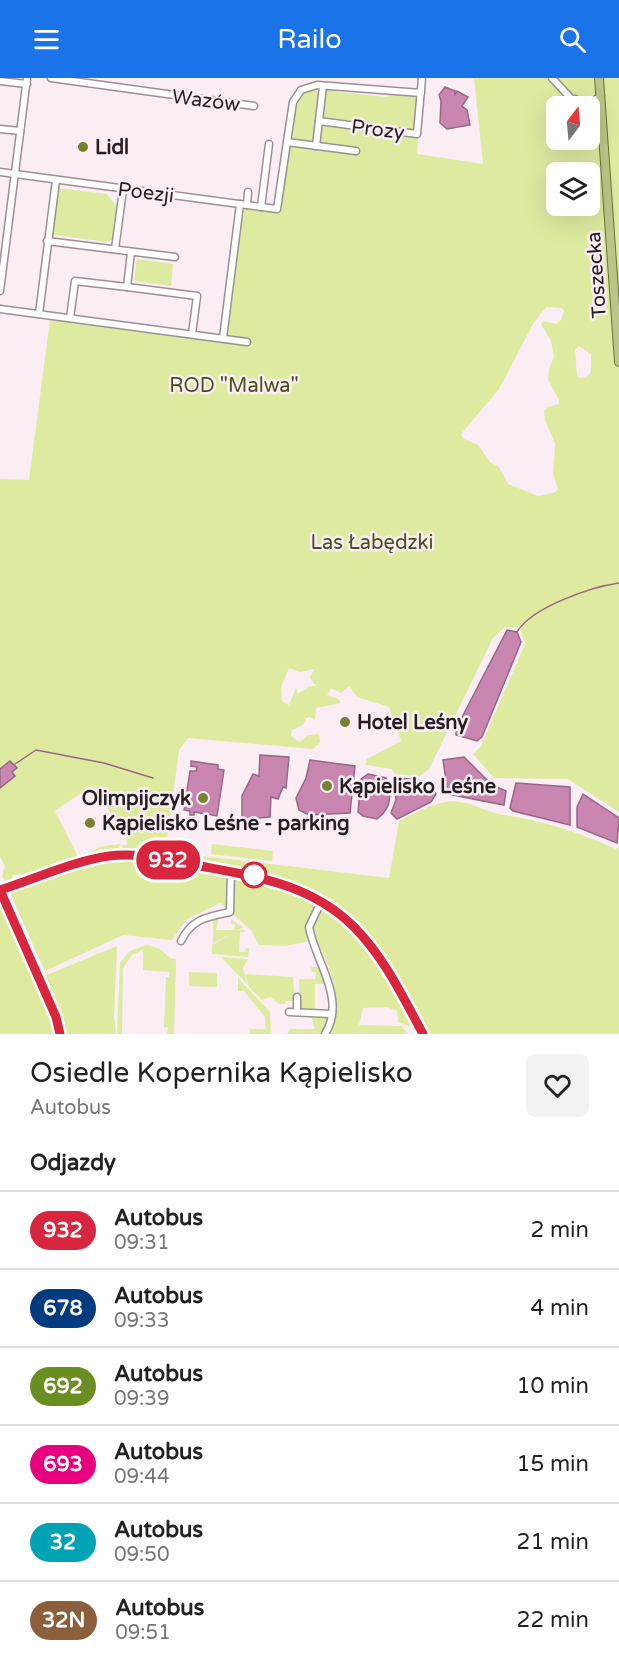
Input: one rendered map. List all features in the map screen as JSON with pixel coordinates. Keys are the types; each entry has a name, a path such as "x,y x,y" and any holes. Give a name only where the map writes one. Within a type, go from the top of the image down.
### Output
{"main road":[{"name":"Toszecka","path":"599,78 619,362"}],"street":[{"name":"Wazów","path":"51,78 254,106"},
{"name":"Prozy","path":"319,121 417,134 422,78"},
{"path":"552,78 570,96"},
{"path":"0,81 27,81 0,291"},
{"path":"356,151 287,142 295,96 307,86 421,93"},
{"path":"316,146 323,86"},
{"path":"0,129 20,131"},
{"path":"600,135 604,141"},
{"name":"Poezji","path":"0,172 277,209 287,142"},
{"path":"261,207 269,144"},
{"path":"39,314 56,180"},
{"path":"115,249 123,190"},
{"path":"223,338 243,205 248,192"},
{"path":"48,241 175,257"},
{"path":"127,287 131,252"},
{"path":"70,318 75,281 197,296 192,334"},
{"path":"0,309 248,342"},
{"path":"60,1034 56,1017 0,890 96,859 118,855 146,856 276,880 321,902 341,916 368,942 423,1034"},
{"path":"181,941 190,925 213,915 233,912 231,871"},
{"path":"321,902 309,927 330,983 331,1014 325,1034"},
{"path":"297,997 297,1012"},
{"path":"289,1012 331,1014"}],"green space":[{"name":"Las Łabędzki","path":"474,78 619,78 619,812 568,779 494,778 473,754 481,746 525,644 520,627 505,627 493,638 429,769 420,776 395,774 392,769 365,765 367,759 401,741 389,707 357,697 349,686 341,693 331,688 327,695 338,699 341,703 316,708 315,721 310,717 306,718 303,725 292,730 291,736 300,742 308,735 319,734 320,742 313,749 188,738 179,750 166,848 194,855 389,878 399,821 433,805 453,801 533,820 574,832 616,849 619,847 619,1034 429,1034 382,953 361,939 376,960 418,1034 413,1027 398,1022 397,1011 387,1007 363,1008 359,1025 401,1026 408,1034 329,1034 335,1012 335,992 327,961 322,950 319,951 315,940 285,946 259,945 251,930 220,903 186,920 172,940 123,935 45,971 10,893 24,885 122,855 122,845 127,845 126,834 91,786 55,811 78,857 103,846 120,844 118,852 37,876 30,873 13,875 9,885 2,877 5,866 0,857 0,479 29,480 50,320 176,337 227,337 243,207 280,212 293,102 307,86 337,87 337,92 388,97 389,91 421,93 417,154 483,164","holes":["332,118 406,128 406,132 331,122","546,307 562,308 564,311 561,320 556,324 543,321 541,324 551,341 554,357 548,379 559,400 559,404 548,407 544,411 545,420 555,443 553,474 558,489 554,493 538,496 508,484 499,467 490,462 478,445 464,439 461,434 499,389 533,324","579,346 591,354 591,372 586,378 577,377 575,350","289,668 300,672 314,669 310,678 316,686 310,686 298,694 296,688 289,705 282,701 281,687"]},
{"path":"58,188 107,194 117,207 113,239 107,242 54,235 52,232"},
{"path":"137,259 173,264 171,286 134,281"},
{"path":"212,844 273,851 272,861 211,854"},
{"path":"0,899 49,1010 56,1034 0,1034"},
{"path":"219,918 216,930 234,930 235,924 231,924 231,919 243,927 236,931 243,929 246,932 240,932 239,952 245,952 246,948 249,948 248,957 212,954 212,945 235,932 213,943 213,919"},
{"path":"147,945 160,949 170,958 176,959 174,1034 167,1034 168,1027 164,1027 166,977 169,977 169,972 143,970 143,950 132,955 123,968 122,1034 117,1034 120,963 130,951"},
{"path":"117,946 114,1016 116,1034 66,1034 65,1023 44,976"},
{"path":"221,957 248,959 243,968 247,984"},
{"path":"311,967 319,967 326,984 315,984 315,1011 299,1008 299,979 315,979 316,972 312,972"},
{"path":"189,972 217,973 217,987 189,986"},
{"path":"245,974 293,977 295,1001 279,1004 270,997 262,1000 249,987"},
{"path":"238,978 270,1012 271,1034 250,1034 250,1029 265,1029 265,1017 244,991 238,991"},
{"path":"311,1015 328,1015 321,1034 287,1034 290,1029 315,1029"}],"shaded area":[{"path":"445,87 455,91 455,94 457,91 468,97 462,106 467,110 470,125 447,129 440,123 439,95"},
{"path":"507,630 517,632 521,642 482,737 477,741 456,735 456,729"},
{"path":"260,755 289,757 286,788 283,787 278,799 271,797 270,817 242,819 242,796 253,774 259,776"},
{"path":"464,757 492,785 506,791 504,805 448,794 443,760"},
{"name":"Kąpielisko Leśne","path":"310,760 355,766 350,813 309,815 299,810 296,798 306,778"},
{"path":"10,761 17,768 12,772 15,776 0,788 0,769"},
{"name":"Olimpijczyk","path":"191,761 218,765 218,769 224,770 217,816 194,812 194,815 190,815 190,811 184,810 190,771 196,771 197,767 191,766"},
{"path":"368,774 386,778 389,790 386,810 377,819 363,816 358,812 361,779"},
{"path":"401,778 430,782 436,794 431,802 397,819 391,813 396,800 395,783"},
{"path":"516,783 570,787 570,825 513,811 510,808"},
{"path":"583,794 619,818 617,843 577,827 577,807"}],"waterway":[{"path":"517,632 535,614 548,607 578,594 619,583"},
{"path":"15,764 36,750 104,763 153,778"}],"bus line":[{"name":"932","path":"60,1034 56,1017 0,890 96,859 122,855 146,856 264,877 304,892 321,902 352,925 368,942 423,1034"}],"place":[{"name":"Lidl","path":"83,147"},
{"name":"Hotel Leśny","path":"345,722"},
{"name":"Kąpielisko Leśne","path":"327,786"},
{"name":"Olimpijczyk","path":"203,798"},
{"name":"Kąpielisko Leśne - parking","path":"90,823"}],"park label":[{"name":"ROD \"Malwa\"","path":"234,385"}]}
